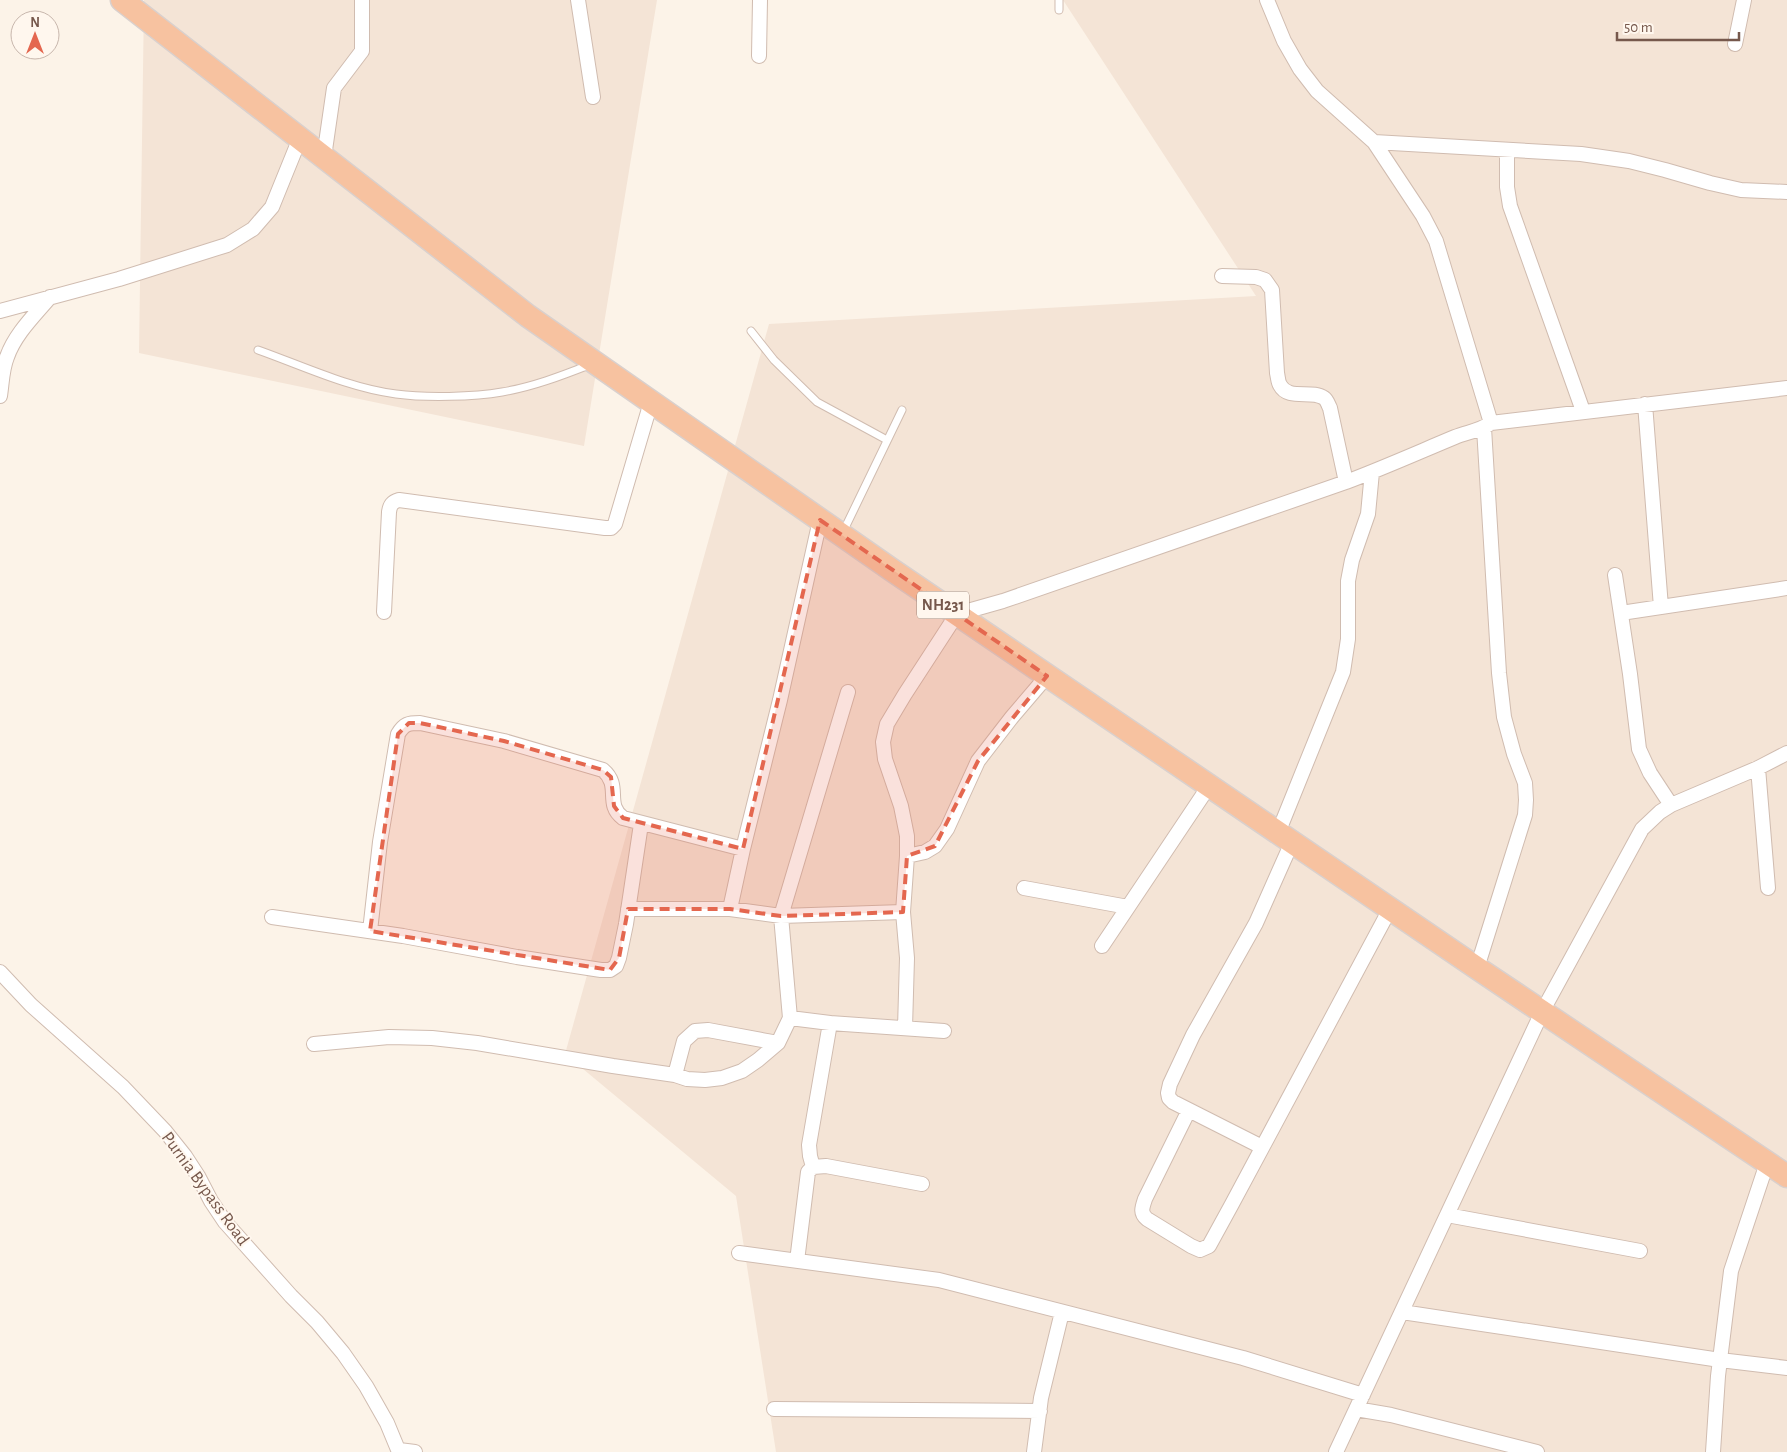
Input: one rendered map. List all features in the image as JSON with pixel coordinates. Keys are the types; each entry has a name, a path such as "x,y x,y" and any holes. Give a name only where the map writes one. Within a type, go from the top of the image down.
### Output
{"highway":[{"name":"NH231","path":"122,0 528,316 956,614 1787,1176"}],"street":[{"path":"324,157 334,88 362,51 362,0"},
{"path":"578,0 593,98"},
{"path":"759,56 760,0"},
{"path":"1267,0 1284,41 1300,69 1317,91 1374,142 1424,216 1436,241 1487,426 1504,716 1514,754 1525,783 1526,800 1525,815 1477,968"},
{"path":"1735,44 1744,0"},
{"path":"0,311 119,279 210,252 227,245 253,229 272,207 300,138"},
{"path":"1374,142 1581,154 1630,161 1742,190 1787,192"},
{"path":"1507,150 1507,187 1510,206 1583,411"},
{"path":"1222,276 1256,277 1265,280 1272,290 1277,373 1280,386 1286,392 1317,395 1325,398 1330,408 1346,482"},
{"path":"0,396 4,367 12,346 22,330 50,297"},
{"path":"906,1028 907,958 903,912 908,856 907,836 901,806 884,759 882,742 888,724 905,694 956,614 1003,601 1346,482 1487,426 1583,411 1787,388"},
{"path":"384,612 389,512 390,505 394,501 399,500 611,528 615,524 651,402"},
{"path":"1645,404 1661,607"},
{"path":"1262,1147 1189,1110 1169,1098 1168,1093 1170,1084 1193,1035 1256,923 1343,672 1348,639 1348,581 1352,560 1368,514 1372,472"},
{"path":"730,909 780,700 820,520"},
{"path":"1615,575 1639,750 1650,774 1671,805"},
{"path":"1621,613 1787,588"},
{"path":"908,856 925,852 935,846 947,829 978,761 1047,676"},
{"path":"314,1044 389,1037 432,1038 477,1043 696,1080 722,1078 742,1071 778,1043 790,1018 781,916 848,692"},
{"path":"370,931 380,842 398,734 402,726 409,723 420,723 504,741 603,770 611,777 614,806 617,814 622,818 743,849"},
{"path":"1336,1452 1542,1012 1642,829 1660,812 1671,805 1758,768 1787,753"},
{"path":"1758,768 1768,888"},
{"path":"1102,946 1209,786"},
{"path":"272,917 370,931 517,957 610,970 616,966 619,958 641,824"},
{"path":"1024,888 1128,907"},
{"path":"628,909 730,909 781,916 903,912"},
{"path":"1189,1110 1145,1199 1142,1215 1147,1220 1191,1246 1204,1250 1209,1246 1390,909"},
{"name":"Purnia Bypass Road","path":"0,972 30,1005 122,1087 185,1156 225,1222 343,1353 366,1386 388,1423 399,1451"},
{"path":"790,1018 830,1023 944,1031"},
{"path":"813,1167 809,1145 830,1023"},
{"path":"675,1075 684,1041 695,1031 708,1030 778,1043"},
{"path":"1713,1452 1720,1360 1731,1271 1767,1163"},
{"path":"797,1261 808,1172 813,1167 826,1166 922,1184"},
{"path":"1447,1215 1640,1251"},
{"path":"739,1253 939,1280 1243,1358 1363,1395"},
{"path":"1034,1452 1041,1398 1062,1312"},
{"path":"1402,1312 1720,1360 1787,1368"},
{"path":"774,1409 1040,1411"},
{"path":"1356,1409 1391,1415 1537,1452"},
{"path":"399,1451 415,1452"}],"lane":[{"path":"1059,0 1059,10"},
{"path":"751,331 774,360 817,402 888,440"},
{"path":"258,350 339,380 396,394 469,395 502,392 543,382 595,362"},
{"path":"842,535 902,410"}],"highlighted area":[{"path":"820,520 1047,676 978,761 935,846 907,856 903,912 781,916 730,909 628,909 619,958 610,970 370,931 398,734 409,723 420,723 504,741 603,770 611,777 614,806 623,818 743,849"}],"shaded area":[{"path":"144,0 657,0 584,446 139,353"},
{"path":"1063,0 1787,0 1787,1452 776,1452 736,1196 565,1054 769,324 1256,296"}]}
